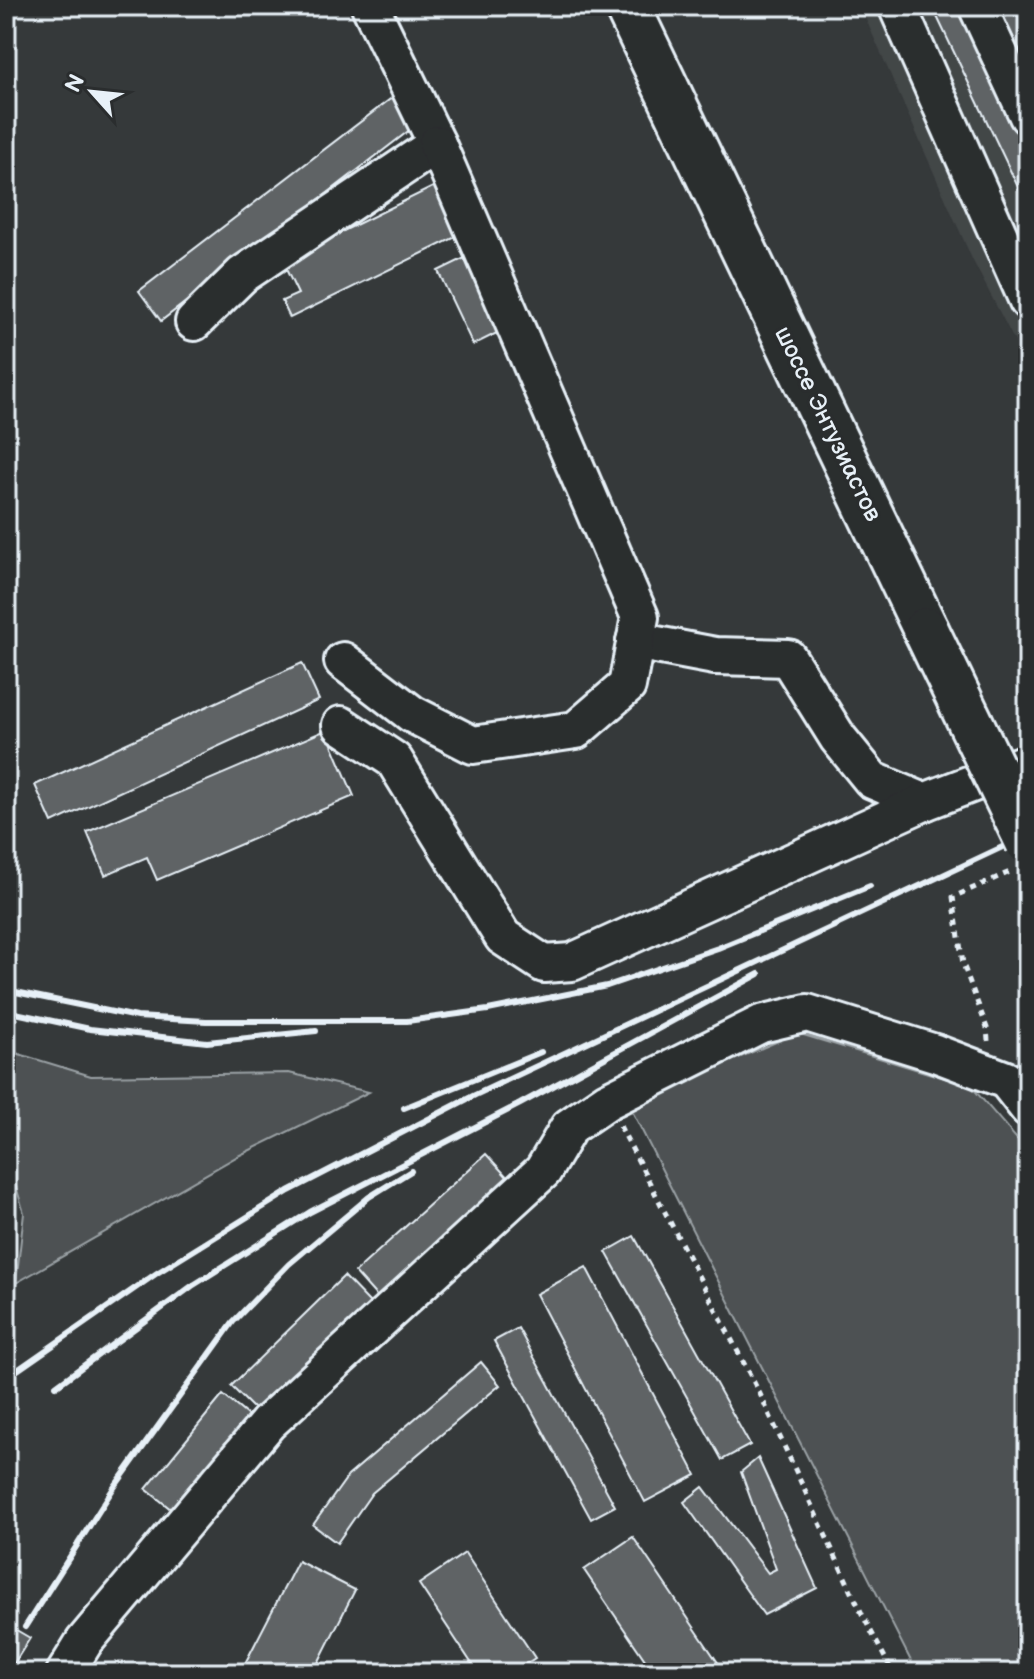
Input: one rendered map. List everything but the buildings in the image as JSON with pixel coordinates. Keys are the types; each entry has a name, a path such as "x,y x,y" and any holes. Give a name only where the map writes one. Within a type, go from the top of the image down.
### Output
{"main road":[{"name":"шоссе Энтузиастов","path":"627,6 926,630 1022,856"}],"lane":[{"path":"343,661 412,714 473,745 576,730 627,686 640,617 437,144 370,6"},
{"path":"897,6 1028,301"},
{"path":"977,6 1028,116"},
{"path":"194,322 242,275 437,144"},
{"path":"635,641 715,656 788,658 838,738 872,780 924,802"},
{"path":"341,725 394,760 503,937 544,964 572,962 924,802 1028,762"},
{"path":"65,1673 84,1642 268,1423 543,1171 569,1127 607,1101 761,1024 807,1013 935,1053 1006,1080 1028,1108"}],"path":[{"path":"989,1074 987,1028 963,964 953,897 1022,856"},
{"path":"607,1101 760,1394 863,1616 893,1673"}],"shaded area":[{"path":"860,6 1028,6 1028,367 972,259"},
{"path":"797,1033 971,1086 1028,1152 1028,1673 917,1673 629,1105"},
{"path":"6,1050 91,1076 289,1073 369,1092 238,1156 16,1283 24,1213 6,1153"}],"railway":[{"path":"6,1378 157,1273 289,1191 475,1095 1028,835"},
{"path":"6,990 137,1017 206,1021 407,1021 488,1010 607,986 718,948 870,886"},
{"path":"56,1386 192,1286 310,1212 520,1104 759,974"},
{"path":"6,1011 90,1029 207,1042 316,1031"},
{"path":"404,1108 541,1052"},
{"path":"25,1627 113,1489 233,1322 289,1264 369,1197 411,1171"}]}
